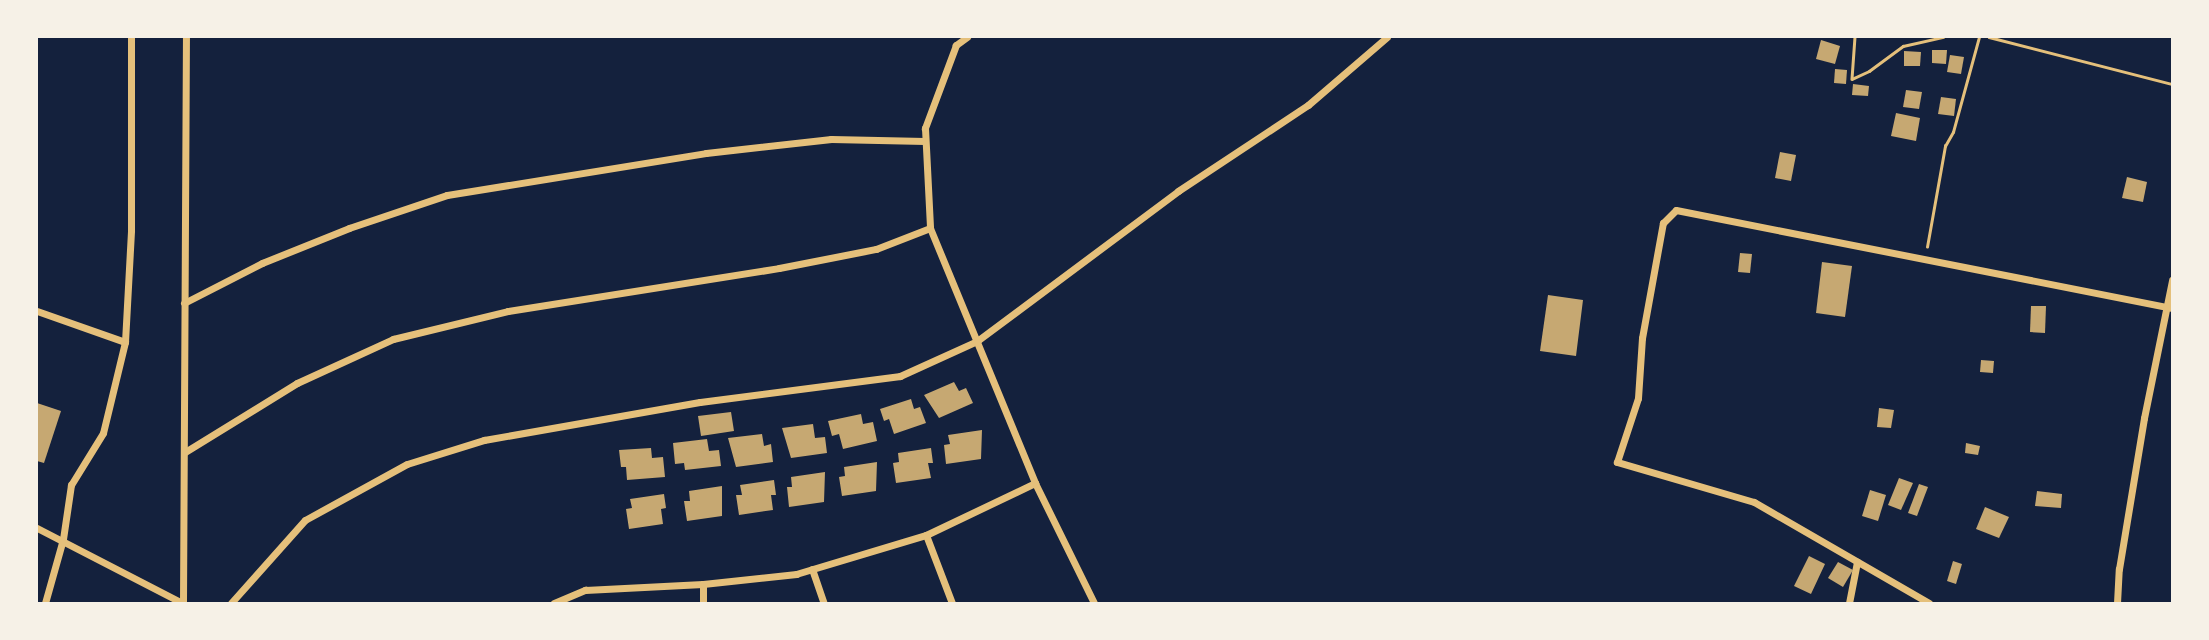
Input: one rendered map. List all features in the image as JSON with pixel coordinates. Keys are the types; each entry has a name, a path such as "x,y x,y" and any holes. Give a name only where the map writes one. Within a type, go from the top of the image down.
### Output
{"street":[{"path":"45,603 63,539 71,485 103,433 125,342 131,230 131,37"},
{"path":"37,528 63,539 182,603 186,452 186,37"},
{"path":"967,37 956,45 925,128 930,228 1035,483 1094,603"},
{"path":"230,603 305,520 407,464 512,435 700,402 900,376 977,341 1178,191 1308,105 1387,37"},
{"path":"184,303 262,263 349,228 447,195 706,153 831,139 925,141"},
{"path":"1929,603 1754,502 1617,462 1638,398 1642,338 1663,223 1676,210 2171,308"},
{"path":"186,452 297,383 393,339 508,311 779,268 876,249 930,228"},
{"path":"2117,603 2119,569 2144,418 2171,308 2172,280"},
{"path":"37,311 125,342"},
{"path":"554,603 585,590 703,584 796,574 926,535 1035,483"},
{"path":"926,535 952,603"},
{"path":"1849,603 1857,562"},
{"path":"812,569 824,603"},
{"path":"703,584 703,603"}],"path":[{"path":"1855,37 1852,79 1869,71 1903,46 1942,37"},
{"path":"1925,259 1945,146 1953,132 1979,37"},
{"path":"1989,37 2172,84"}],"building":[{"path":"1821,40 1840,46 1835,64 1816,59"},
{"path":"1932,50 1947,50 1946,64 1932,63"},
{"path":"1904,51 1921,52 1920,66 1904,66"},
{"path":"1950,55 1964,57 1961,74 1947,72"},
{"path":"1835,69 1847,70 1846,84 1834,83"},
{"path":"1853,84 1869,86 1868,96 1852,95"},
{"path":"1906,90 1922,92 1919,109 1903,107"},
{"path":"1941,97 1956,99 1954,116 1938,114"},
{"path":"1896,113 1920,118 1916,141 1891,136"},
{"path":"1780,152 1796,155 1791,181 1775,178"},
{"path":"2127,177 2147,182 2143,202 2122,198"},
{"path":"1740,253 1752,254 1750,273 1738,272"},
{"path":"1822,262 1852,266 1845,317 1816,313"},
{"path":"1548,295 1583,300 1576,356 1540,351"},
{"path":"2031,306 2046,306 2045,333 2030,332"},
{"path":"1981,360 1994,361 1993,373 1980,372"},
{"path":"954,382 959,391 966,388 973,403 939,418 924,395"},
{"path":"911,399 914,409 920,407 926,423 894,434 889,419 884,421 880,409"},
{"path":"37,403 61,411 44,463 37,461"},
{"path":"1879,408 1894,410 1891,428 1877,427"},
{"path":"731,412 734,431 701,436 698,416"},
{"path":"861,414 863,424 873,422 877,441 843,449 839,434 832,436 828,421"},
{"path":"813,424 815,438 825,437 827,453 791,458 782,428"},
{"path":"982,430 981,459 946,464 944,445 950,444 948,435"},
{"path":"762,434 764,446 771,444 773,462 736,467 728,438"},
{"path":"707,439 709,451 719,450 721,466 685,470 684,463 675,464 673,443"},
{"path":"1966,443 1980,446 1978,455 1965,453"},
{"path":"651,448 652,458 663,457 665,477 627,480 626,467 621,467 619,450"},
{"path":"931,448 933,463 928,463 931,478 896,483 893,463 899,462 898,453"},
{"path":"877,462 876,491 842,496 839,477 845,476 844,467"},
{"path":"825,472 824,502 789,507 787,487 792,487 791,477"},
{"path":"1899,478 1913,483 1901,510 1888,505"},
{"path":"774,480 776,495 771,495 773,510 739,515 736,495 742,495 740,485"},
{"path":"1919,484 1928,487 1917,516 1908,513"},
{"path":"722,486 722,516 687,521 684,501 690,501 689,491"},
{"path":"1870,490 1886,495 1878,521 1862,516"},
{"path":"2037,491 2062,494 2061,508 2035,506"},
{"path":"664,494 666,508 661,509 663,524 629,529 626,509 632,508 630,499"},
{"path":"1985,507 2009,517 1999,538 1976,529"},
{"path":"1809,556 1825,564 1811,594 1794,586"},
{"path":"1953,561 1962,564 1956,584 1947,581"},
{"path":"1838,562 1853,570 1843,587 1828,578"}]}
